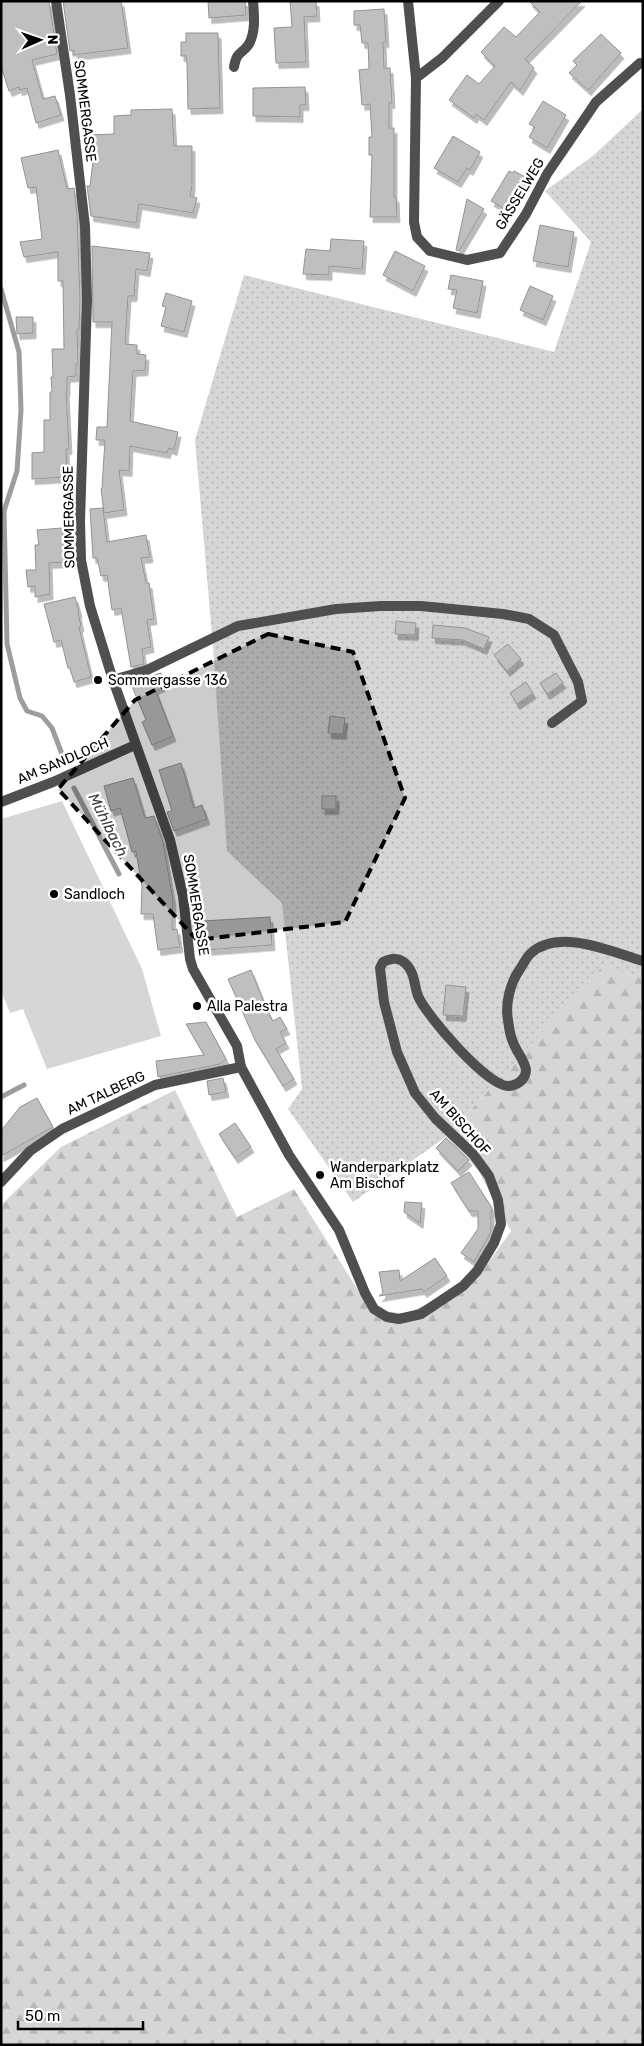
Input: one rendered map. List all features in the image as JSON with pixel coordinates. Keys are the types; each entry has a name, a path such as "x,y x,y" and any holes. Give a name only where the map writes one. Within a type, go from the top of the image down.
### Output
{"street":[{"name":"SOMMERGASSE","path":"56,1 70,95 85,226 87,300 80,521 81,560 90,606 113,680 170,840 183,896 191,964 237,1046 240,1067"},
{"path":"234,66 236,56 248,45 254,27 253,1"},
{"name":"GÄSSELWEG","path":"408,1 416,78 414,222 418,237 430,251 467,260 500,253 526,214 547,174 596,102 640,63"},
{"path":"416,78 442,58 500,1"},
{"path":"113,680 147,670 238,626 336,609 421,606 502,614 529,619 554,635 578,682 582,701 552,723"},
{"name":"AM SANDLOCH","path":"1,802 53,782 135,745"},
{"name":"AM BISCHOF","path":"240,1067 289,1156 339,1230 374,1309 387,1317 399,1319 421,1314 463,1286 477,1271 494,1243 501,1224 498,1200 489,1176 473,1154 436,1118 415,1093 398,1052 384,1002 380,968 383,962 390,958 398,958 406,963 412,972 418,996 430,1017 466,1057 501,1084 509,1086 520,1082 525,1077 526,1069 513,1043 507,1018 508,996 517,974 531,953 546,945 560,941 586,944 643,961"},
{"name":"AM TALBERG","path":"1,1182 30,1151 62,1129 155,1085 240,1067"}],"highlighted area":[{"path":"268,634 353,652 405,798 345,922 197,940 58,789 135,700"}],"green space":[{"path":"643,109 643,979 604,966 446,1137 353,1202 288,1109 302,1089 282,903 227,851 213,646 195,440 244,275 554,352 591,242 545,191 594,155"},
{"name":"Sandloch","path":"62,801 142,969 161,1036 47,1069 23,1009 10,1013 1,991 1,819"},
{"path":"604,965 643,979 643,2045 1,2045 1,1205 61,1147 175,1090 237,1217 294,1189 370,1309 407,1314 478,1277 511,1231 478,1170 446,1137"}],"building":[{"path":"1,1 49,1 57,54 32,60 43,99 55,96 61,115 36,123 27,88 19,90 19,87 9,91 1,66"},
{"path":"63,1 121,1 128,48 74,55 74,50 70,51"},
{"path":"208,1 245,1 246,15 209,18"},
{"path":"290,1 316,1 317,16 304,17 306,62 276,63 274,28 292,27"},
{"path":"529,1 582,1 525,59 534,68 520,90 511,82 484,120 476,114 474,118 449,100 467,75 479,84 495,66 481,52 504,27 516,37 540,12"},
{"path":"384,9 386,42 383,42 384,68 390,68 392,103 389,103 389,128 394,128 394,197 396,197 397,217 370,217 372,155 369,155 369,137 372,137 370,104 362,105 359,70 369,69 368,43 362,43 360,25 354,25 354,11"},
{"path":"186,33 218,33 220,108 188,109 187,63 186,56 181,56 181,42 186,42"},
{"path":"601,34 621,53 588,90 569,73 577,65 573,61"},
{"path":"305,87 306,105 300,105 300,117 253,116 253,88"},
{"path":"543,101 566,115 547,148 529,137 535,127 529,124"},
{"path":"172,109 174,146 192,146 192,186 190,196 197,198 193,213 139,204 136,223 91,216 87,186 90,186 94,153 88,153 88,135 114,134 114,116 131,115 131,110"},
{"path":"453,136 480,152 470,170 467,168 458,182 434,168"},
{"path":"58,150 67,189 74,188 77,214 80,300 79,329 77,330 78,364 76,364 76,376 67,377 69,449 66,449 67,477 32,479 32,453 44,452 44,420 50,420 51,377 53,377 52,349 64,349 63,281 58,281 58,252 24,257 20,242 42,239 36,187 28,188 21,158"},
{"path":"509,171 513,173 514,171 529,179 512,207 509,206 507,210 491,201"},
{"path":"467,199 484,209 459,251 456,250"},
{"path":"540,225 574,232 568,267 533,261"},
{"path":"331,239 364,241 362,269 329,266 329,275 303,274 306,249 330,251"},
{"path":"92,246 150,253 147,271 136,269 134,296 128,296 125,344 137,345 137,354 146,355 145,370 133,371 130,421 178,432 174,450 169,448 167,453 130,446 129,471 119,470 124,510 104,513 101,489 105,440 96,440 97,427 107,427 112,322 93,322"},
{"path":"395,251 425,266 413,291 383,275"},
{"path":"451,275 483,281 477,313 453,308 457,290 448,289"},
{"path":"530,286 553,296 543,320 520,310"},
{"path":"166,293 192,301 184,332 161,326 166,307 162,306"},
{"path":"16,317 33,317 33,333 17,334"},
{"path":"103,508 107,542 146,535 150,557 141,558 146,583 149,583 154,619 147,620 151,647 142,649 144,664 131,667 121,608 112,610 107,575 101,576 97,558 93,558 90,509"},
{"path":"62,528 64,562 49,563 50,594 35,597 35,586 28,587 26,570 36,570 35,545 39,545 37,530"},
{"path":"75,597 81,626 79,627 91,677 74,682 70,668 68,668 61,640 54,642 44,604"},
{"path":"396,621 416,623 415,635 395,634"},
{"path":"433,625 465,628 489,637 484,649 463,640 432,638"},
{"path":"508,644 521,659 507,671 494,655"},
{"path":"161,673 166,684 155,689 173,736 152,745 142,722 146,720 131,684 134,681"},
{"path":"556,673 563,683 547,694 540,683"},
{"path":"526,682 533,693 517,704 510,693"},
{"path":"330,716 345,718 343,734 328,733"},
{"path":"181,763 194,808 202,805 207,819 174,831 167,812 172,811 159,770"},
{"path":"133,778 145,818 154,816 163,842 173,901 172,930 177,929 180,947 158,950 153,914 141,914 142,887 136,851 132,852 120,808 111,811 104,786"},
{"path":"322,796 336,796 336,809 322,809"},
{"path":"270,917 272,945 205,950 203,921"},
{"path":"251,970 273,1021 280,1017 287,1029 280,1032 286,1043 276,1049 294,1079 283,1086 255,1040 228,979"},
{"path":"446,985 466,987 463,1016 443,1015"},
{"path":"206,1022 226,1059 220,1064 158,1077 156,1061 204,1055 186,1024"},
{"path":"223,1078 226,1092 209,1095 207,1081"},
{"path":"37,1098 53,1127 1,1156 1,1131 20,1107"},
{"path":"235,1123 251,1147 235,1158 219,1134"},
{"path":"446,1138 469,1160 458,1171 436,1148"},
{"path":"469,1172 492,1208 491,1232 474,1262 461,1253 478,1229 478,1211 469,1211 451,1183"},
{"path":"405,1202 422,1203 420,1223 404,1212"},
{"path":"435,1258 447,1276 424,1292 422,1289 379,1296 383,1293 379,1272 399,1270 400,1281"}],"waterway":[{"name":"Mühlbach","path":"1,289 19,352 21,410 17,471 4,511 7,644 20,698 27,711 42,716 52,728 65,762"},
{"name":"Mühlbach","path":"74,788 119,874"},
{"name":"Mühlbach","path":"1,1097 24,1085"}],"place":[{"name":"Sommergasse 136","path":"98,680"},
{"name":"Sandloch","path":"54,894"},
{"name":"Alla Palestra","path":"197,1006"},
{"name":"Wanderparkplatz Am Bischof","path":"320,1175"}]}
